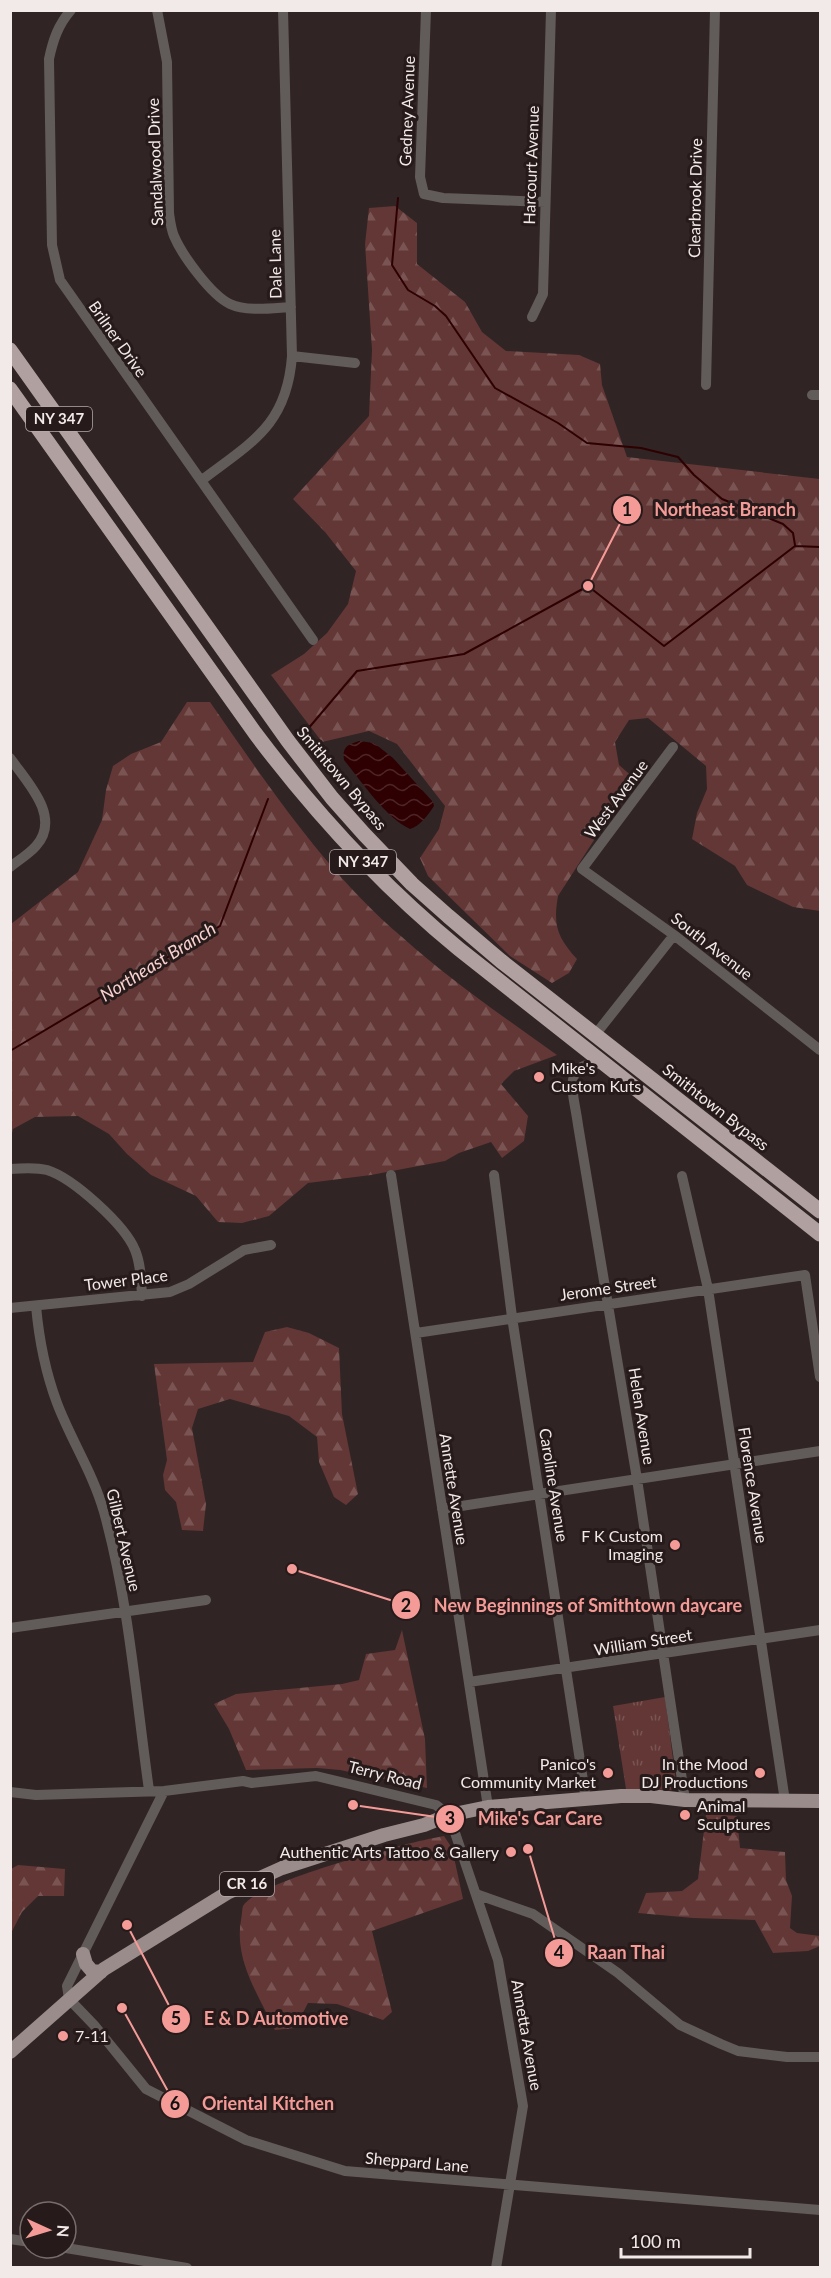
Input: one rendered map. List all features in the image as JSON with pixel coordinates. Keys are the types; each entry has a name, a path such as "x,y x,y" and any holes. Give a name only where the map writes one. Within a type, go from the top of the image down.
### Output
{"highway":[{"name":"Smithtown Bypass","path":"10,350 263,707 332,798 396,867 448,916 595,1035 820,1211"},
{"name":"NY 347","path":"10,389 291,782 373,872 435,929 820,1234"}],"main road":[{"name":"CR 16","path":"10,2052 101,1972 227,1893 282,1868 384,1835 424,1825 449,1815 488,1807 631,1796 685,1800 820,1801"},
{"path":"83,1954 86,1964 92,1971 101,1972"}],"street":[{"name":"Brilner Drive","path":"71,10 64,18 54,38 49,59 52,245 54,262 60,280 313,640"},
{"name":"Sandalwood Drive","path":"157,10 167,62 169,213 173,234 184,254 215,293 231,305 255,308 291,307"},
{"name":"Dale Lane","path":"202,480 255,441 276,417 291,376 283,10"},
{"name":"Gedney Avenue","path":"426,10 420,177 424,194 443,198 545,202"},
{"name":"Harcourt Avenue","path":"532,317 543,294 551,10"},
{"name":"Clearbrook Drive","path":"706,385 715,10"},
{"path":"292,357 355,363"},
{"name":"West Avenue","path":"582,869 673,747"},
{"path":"10,758 42,805 45,814 42,835 37,844 10,867"},
{"name":"South Avenue","path":"582,869 674,935 820,1050"},
{"path":"595,1035 674,935"},
{"name":"Helen Avenue","path":"605,1064 584,1064 578,1068 573,1077 578,1125 637,1479 685,1800"},
{"path":"10,1169 47,1170 66,1179 103,1208 126,1232 136,1251 142,1296"},
{"name":"Annette Avenue","path":"391,1175 488,1807"},
{"name":"Caroline Avenue","path":"494,1175 512,1317 586,1800"},
{"name":"Florence Avenue","path":"682,1176 708,1290 785,1801"},
{"name":"Tower Place","path":"10,1308 170,1292 189,1284 244,1250 271,1245"},
{"name":"Jerome Street","path":"416,1333 805,1275 820,1377"},
{"name":"Gilbert Avenue","path":"36,1305 45,1369 58,1405 95,1483 108,1529 124,1611 149,1790"},
{"path":"442,1509 820,1451"},
{"path":"10,1628 206,1600"},
{"name":"William Street","path":"469,1682 820,1630"},
{"name":"Terry Road","path":"10,1792 36,1795 164,1791 243,1781 252,1783 316,1776 436,1804 449,1815"},
{"path":"69,1999 67,1986 164,1791"},
{"name":"Annetta Avenue","path":"449,1815 498,1960 524,2106 496,2268"},
{"path":"476,1894 533,1914 618,1973 680,2025 700,2035 738,2051 787,2058 820,2057"},
{"name":"Sheppard Lane","path":"69,1999 94,2025 146,2089 246,2140 345,2171 820,2210"},
{"path":"78,2250 187,2268"}],"green space":[{"path":"395,206 417,223 417,264 465,302 482,332 506,351 579,355 600,364 602,385 627,457 820,479 820,911 793,907 747,885 735,866 692,839 697,813 707,789 706,766 648,718 629,720 615,742 619,765 634,778 558,896 556,915 558,930 565,944 577,959 569,973 552,983 510,956 428,876 420,858 439,829 445,806 397,744 369,731 322,742 271,675 304,654 327,633 348,604 356,571 325,532 293,499 369,416 372,350 365,244 369,208"},
{"path":"187,702 210,702 298,826 374,911 439,969 557,1055 514,1071 501,1084 528,1116 524,1141 502,1158 491,1142 459,1153 445,1161 371,1175 308,1183 269,1216 242,1223 218,1222 196,1196 151,1175 109,1134 78,1116 35,1117 13,1129 11,1137 11,924 78,872 102,820 106,790 113,766 131,754 161,742"},
{"path":"287,1327 309,1333 339,1348 342,1414 358,1494 346,1505 334,1497 319,1462 317,1437 289,1416 230,1399 198,1409 192,1428 206,1504 203,1531 182,1530 176,1502 165,1490 163,1475 167,1460 154,1364 253,1362 265,1332"},
{"path":"402,1630 425,1739 427,1788 340,1770 317,1768 246,1770 229,1729 214,1704 236,1694 342,1684 359,1680 366,1654 395,1650"},
{"path":"665,1697 677,1790 626,1789 613,1706"},
{"path":"706,1814 737,1816 740,1848 785,1852 786,1880 792,1896 790,1928 797,1933 820,1936 820,1946 808,1951 773,1953 755,1920 638,1913 646,1893 682,1891 698,1879"},
{"path":"444,1836 452,1848 463,1899 372,1931 392,2012 383,2020 337,2004 308,2003 295,2028 275,2030 244,1963 240,1935 243,1906 254,1896 304,1874 370,1854"},
{"path":"18,1865 65,1869 64,1896 38,1896 22,1912 11,1933 11,1869"}],"water":[{"path":"359,741 374,743 393,758 433,802 434,806 417,825 410,829 392,816 374,798 344,760 346,747"}],"waterway":[{"path":"398,198 392,265 408,290 435,306 446,316 495,388 558,423 587,443 641,448 678,457 694,475 722,499 783,524 793,533 795,545"},
{"name":"Northeast Branch","path":"307,730 357,671 464,654 588,586 664,646 795,546 820,547"},
{"name":"Northeast Branch","path":"10,1051 220,926 268,799"}],"place":[{"name":"Northeast Branch","path":"588,586"},
{"name":"Mike's Custom Kuts","path":"539,1077"},
{"name":"F K Custom Imaging","path":"675,1545"},
{"name":"New Beginnings of Smithtown daycare","path":"292,1569"},
{"name":"Panico's Community Market","path":"608,1773"},
{"name":"In the Mood DJ Productions","path":"760,1773"},
{"name":"Mike's Car Care","path":"353,1805"},
{"name":"Animal Sculptures","path":"685,1815"},
{"name":"Raan Thai","path":"528,1849"},
{"name":"Authentic Arts Tattoo & Gallery","path":"511,1852"},
{"name":"E & D Automotive","path":"127,1925"},
{"name":"Oriental Kitchen","path":"122,2008"},
{"name":"7-11","path":"63,2036"}]}
